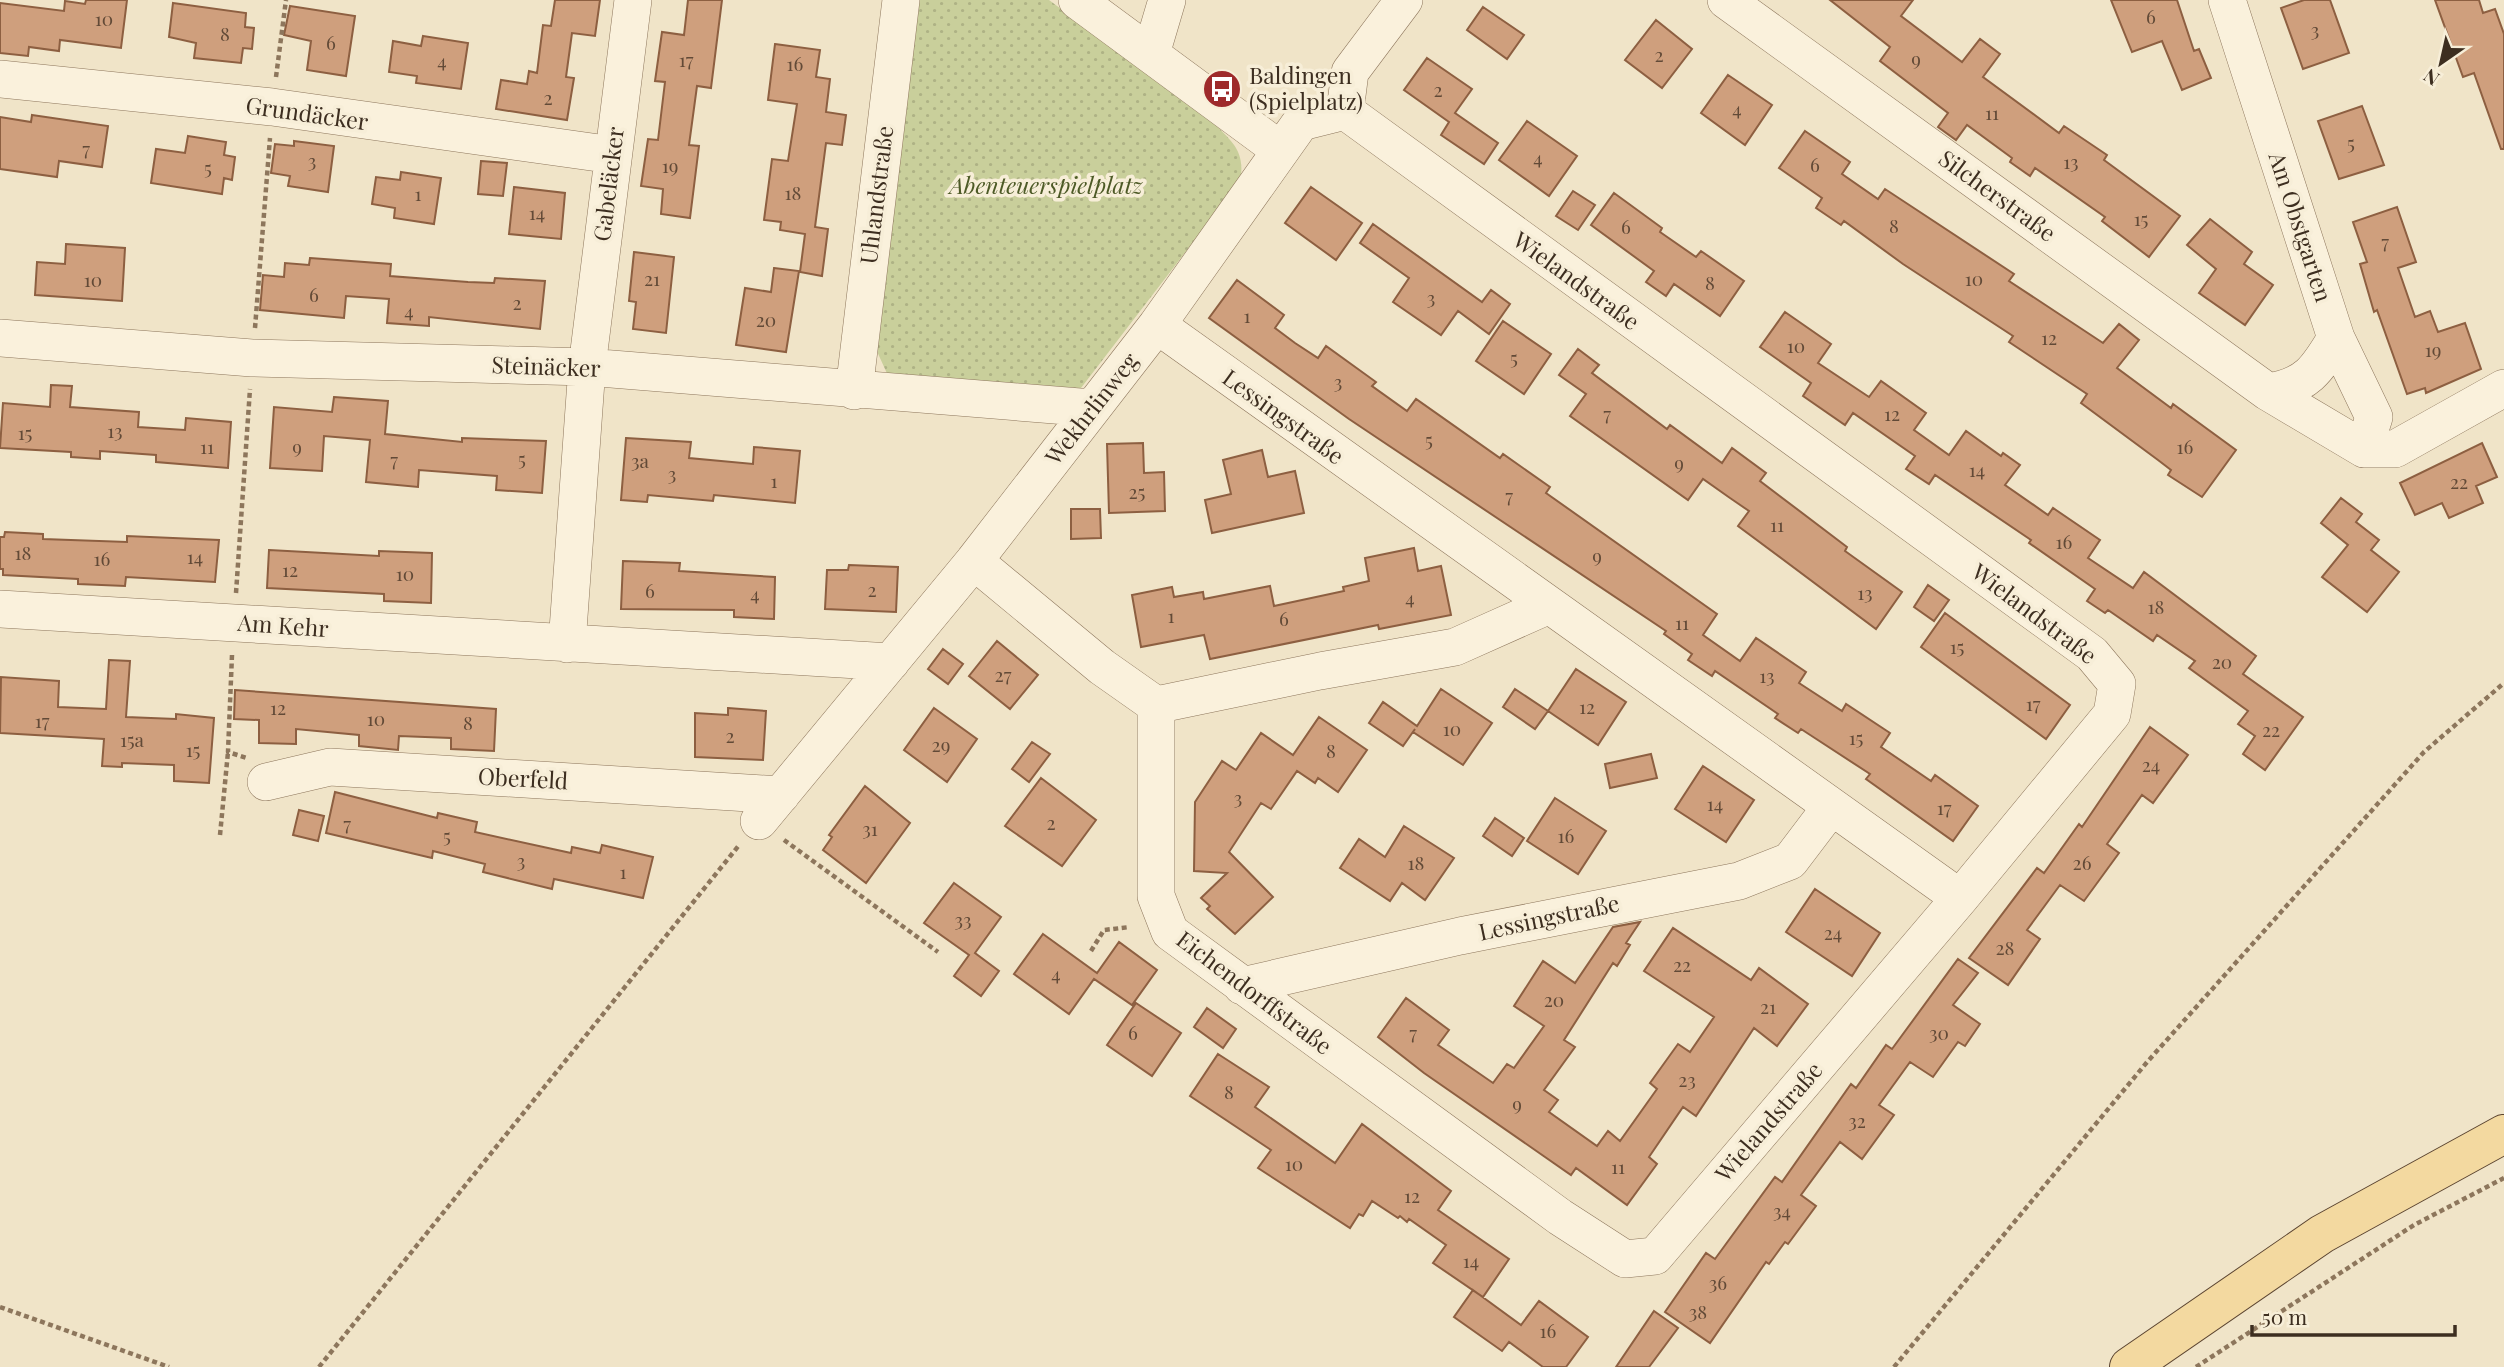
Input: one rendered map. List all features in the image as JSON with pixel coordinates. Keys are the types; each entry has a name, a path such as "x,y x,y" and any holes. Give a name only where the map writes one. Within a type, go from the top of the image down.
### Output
{"main road":[{"path":"2129,1367 2322,1234 2504,1134"}],"street":[{"name":"Gabeläcker","path":"587,368 633,0"},
{"name":"Uhlandstraße","path":"855,391 901,0"},
{"path":"1077,0 1279,149"},
{"path":"1151,54 1167,0"},
{"path":"1345,111 1350,72 1404,0"},
{"name":"Silcherstraße","path":"1726,0 2268,391 2364,449"},
{"name":"Am Obstgarten","path":"2227,0 2336,338 2374,417 2364,449"},
{"name":"Grundäcker","path":"0,79 272,107 613,155"},
{"name":"Wekhrlinweg","path":"770,808 974,561 1157,325 1301,121 1345,111"},
{"name":"Wielandstraße","path":"1345,111 2092,654 2117,684 2112,714 1960,898 1655,1255 1625,1259 1575,1226"},
{"name":"Lessingstraße","path":"1157,325 1547,606 1960,898"},
{"name":"Steinäcker","path":"0,338 252,358 587,368 1092,408"},
{"path":"2268,391 2290,388 2316,370 2336,338"},
{"path":"567,644 587,368"},
{"path":"2364,449 2395,449 2504,388"},
{"path":"974,561 1102,667 1156,705 1320,671 1455,647 1547,606"},
{"name":"Am Kehr","path":"0,609 891,662"},
{"name":"Eichendorffstraße","path":"1156,705 1156,895 1170,932 1575,1226"},
{"name":"Oberfeld","path":"266,782 330,768 770,808"},
{"name":"Lessingstraße","path":"1242,986 1461,936 1739,881 1790,861 1831,807"}],"path":[{"path":"220,835 228,752 252,358 272,107 286,0"},
{"path":"1895,1367 2166,1040 2424,752 2504,683"},
{"path":"228,752 254,761 266,782"},
{"path":"319,1367 770,808 938,952"},
{"path":"1091,951 1104,930 1130,927"},
{"path":"2196,1367 2414,1225 2504,1178"},
{"path":"0,1307 169,1367"}],"green space":[{"name":"Abenteuerspielplatz","path":"917,0 1049,0 1213,122 1239,154 1240,181 1081,388 890,380 875,347"}],"building":[{"path":"86,0 127,0 121,48 60,40 59,51 29,47 28,56 0,53 0,3 64,11 65,1 85,4"},
{"path":"555,0 600,0 595,36 572,33 566,77 574,78 567,120 496,109 501,80 527,84 529,71 537,73 543,25 551,26"},
{"path":"688,0 722,0 711,88 697,86 689,145 699,146 690,218 661,214 663,189 641,186 648,139 658,140 665,82 655,81 662,32 684,35"},
{"path":"1830,0 1913,0 1901,16 1962,62 1980,39 2000,54 1983,77 2059,133 2064,126 2107,155 2104,160 2180,216 2149,257 2102,221 2105,217 2035,168 2030,176 2010,162 2012,158 1967,125 1956,140 1938,127 1948,113 1880,61 1890,47"},
{"path":"2111,0 2177,0 2194,51 2199,49 2211,78 2182,90 2162,41 2132,52"},
{"path":"2304,0 2330,0 2349,53 2303,69 2281,8"},
{"path":"2435,0 2479,0 2483,13 2495,9 2504,34 2504,149 2501,149 2474,73 2463,77"},
{"path":"173,3 246,13 245,27 254,28 252,49 243,48 241,63 194,58 196,43 169,37"},
{"path":"290,6 355,16 346,76 307,70 311,41 284,35"},
{"path":"1483,7 1524,35 1507,59 1467,30"},
{"path":"1656,20 1692,49 1662,88 1625,60"},
{"path":"423,36 468,43 461,89 416,83 417,76 389,72 393,41 421,46"},
{"path":"775,44 820,50 816,77 830,79 826,112 846,115 842,145 826,143 815,227 828,229 822,276 800,272 805,234 780,230 781,222 764,220 772,159 788,161 797,104 768,100"},
{"path":"1427,58 1472,89 1455,113 1498,143 1484,164 1441,135 1449,122 1404,90"},
{"path":"1728,75 1772,105 1745,145 1701,113"},
{"path":"2362,106 2384,165 2339,179 2318,121"},
{"path":"32,115 108,126 102,167 59,161 57,177 0,169 0,117 31,122"},
{"path":"1527,121 1577,156 1549,196 1499,160"},
{"path":"1805,131 1850,162 1842,174 1878,199 1885,189 2014,274 2009,281 2103,343 2119,324 2139,340 2117,368 2171,408 2173,404 2236,450 2202,497 2168,475 2171,470 2081,403 2087,394 2009,342 2013,336 1903,264 1844,221 1841,225 1816,208 1822,198 1779,168"},
{"path":"188,136 226,142 224,155 235,157 232,180 224,178 222,194 151,183 156,149 185,153"},
{"path":"294,141 334,146 328,192 288,186 290,176 271,173 275,144 294,146"},
{"path":"481,161 507,163 503,196 478,194"},
{"path":"401,172 441,178 434,224 394,218 395,208 372,204 376,177 400,180"},
{"path":"514,187 565,193 561,239 509,234"},
{"path":"1311,187 1362,223 1336,260 1285,223"},
{"path":"1573,191 1595,205 1578,230 1556,216"},
{"path":"1614,193 1662,228 1660,232 1696,257 1701,251 1744,281 1720,316 1674,284 1666,296 1646,282 1654,271 1591,225"},
{"path":"2397,207 2416,262 2398,268 2415,317 2430,311 2438,332 2465,323 2481,369 2426,393 2425,388 2407,394 2377,310 2374,312 2360,264 2367,262 2353,222"},
{"path":"2210,219 2252,252 2244,264 2273,285 2245,325 2199,293 2216,269 2187,245"},
{"path":"1373,224 1482,302 1491,290 1510,304 1489,334 1458,311 1441,335 1393,302 1409,278 1360,243"},
{"path":"66,244 125,248 122,301 35,295 37,262 65,264"},
{"path":"634,252 674,257 666,333 633,329 636,302 629,301"},
{"path":"310,258 391,264 390,276 494,283 495,278 545,281 540,329 429,317 429,326 387,323 389,299 346,296 344,318 260,310 263,275 284,277 285,263 309,265"},
{"path":"774,268 799,271 786,352 736,345 745,288 771,292"},
{"path":"1237,280 1284,315 1275,328 1295,343 1318,358 1326,346 1376,382 1372,386 1407,411 1416,399 1500,458 1503,454 1550,487 1546,493 1717,614 1703,635 1740,661 1756,638 1806,672 1799,683 1842,711 1846,704 1890,733 1881,747 1931,781 1935,775 1978,806 1953,841 1866,779 1870,774 1801,729 1798,733 1775,718 1778,714 1715,671 1712,676 1688,660 1692,654 1664,634 1666,631 1349,419 1209,318"},
{"path":"1785,312 1831,344 1818,363 1869,397 1881,381 1926,413 1914,430 1949,455 1966,431 2001,456 2003,453 2020,465 2005,485 2048,515 2053,508 2100,540 2088,558 2133,588 2144,572 2256,656 2243,674 2303,717 2265,770 2243,754 2255,736 2238,724 2248,711 2189,668 2195,661 2157,635 2153,641 2108,610 2105,613 2087,601 2095,589 2029,543 2031,540 1935,475 1929,484 1906,469 1915,456 1853,413 1845,425 1803,396 1811,383 1760,347"},
{"path":"1503,321 1551,354 1524,394 1476,361"},
{"path":"1578,349 1599,365 1592,373 1667,429 1670,425 1722,463 1732,448 1766,473 1760,481 1847,547 1845,551 1902,592 1876,629 1738,526 1749,511 1703,479 1688,500 1570,416 1586,394 1559,375"},
{"path":"51,385 72,386 70,407 139,412 138,427 185,430 186,418 231,422 228,468 156,462 156,455 100,451 100,459 71,457 71,452 0,448 3,403 50,407"},
{"path":"334,397 388,401 385,434 462,442 462,438 546,441 542,493 496,490 497,476 419,470 418,487 366,482 370,440 324,436 322,471 270,468 274,407 332,412"},
{"path":"626,438 691,442 689,458 753,464 754,447 800,451 795,503 714,495 713,501 648,495 647,502 621,500"},
{"path":"1143,443 1144,473 1164,472 1165,511 1109,513 1107,444"},
{"path":"2482,443 2497,477 2476,486 2483,503 2449,518 2442,503 2415,515 2400,483"},
{"path":"1262,450 1268,477 1295,471 1304,513 1212,533 1205,500 1231,494 1223,460"},
{"path":"2341,498 2362,514 2356,522 2379,540 2371,550 2399,572 2367,612 2322,577 2348,545 2321,523"},
{"path":"1071,509 1100,509 1101,538 1071,539"},
{"path":"5,532 43,534 43,539 127,542 127,536 219,540 215,582 126,577 125,586 78,584 78,579 3,575 3,569 0,569 0,537 4,537"},
{"path":"1414,548 1418,571 1441,566 1451,615 1379,629 1378,625 1210,659 1204,635 1141,647 1132,595 1172,587 1174,597 1203,592 1204,599 1270,586 1274,606 1344,591 1343,587 1369,581 1365,558"},
{"path":"269,550 379,556 379,551 432,553 431,603 384,601 384,594 267,588"},
{"path":"623,561 680,563 679,571 775,577 774,619 734,617 734,610 621,609"},
{"path":"849,565 898,567 896,612 825,609 827,570 848,570"},
{"path":"1928,585 1949,600 1934,621 1914,607"},
{"path":"1945,613 2070,705 2046,739 1921,647"},
{"path":"997,641 1038,675 1010,709 969,676"},
{"path":"943,649 963,664 948,684 928,669"},
{"path":"109,660 130,661 126,717 176,719 176,714 214,718 209,783 174,781 174,765 122,763 122,767 102,766 104,739 0,733 1,677 59,681 58,707 106,709"},
{"path":"1576,669 1626,702 1598,745 1548,711"},
{"path":"1441,689 1492,723 1463,765 1413,732 1415,729 1403,746 1369,723 1383,702 1417,726"},
{"path":"1515,689 1548,711 1535,729 1503,707"},
{"path":"235,690 496,709 494,751 451,749 451,738 399,736 398,750 359,746 359,735 296,729 296,744 259,743 259,720 234,719"},
{"path":"728,708 766,711 763,760 695,757 695,713 728,715"},
{"path":"934,708 977,739 947,782 904,750"},
{"path":"1319,717 1367,750 1338,792 1318,778 1315,783 1297,771 1271,809 1261,803 1229,852 1273,897 1235,934 1207,909 1210,906 1201,898 1227,873 1194,871 1195,802 1222,761 1236,770 1261,733 1293,755"},
{"path":"2150,727 2188,755 2153,803 2142,795 2107,844 2119,853 2084,901 2060,885 2027,930 2040,939 2008,985 1969,958 2037,868 2044,873 2079,824 2082,827"},
{"path":"1032,742 1050,754 1029,782 1012,769"},
{"path":"1651,754 1657,778 1610,788 1605,764"},
{"path":"1703,766 1754,800 1726,842 1675,809"},
{"path":"1041,778 1096,820 1062,866 1005,826"},
{"path":"865,786 910,823 866,883 823,850 832,837 829,835"},
{"path":"335,792 437,818 438,813 477,822 475,832 571,853 572,847 600,853 602,845 653,857 643,898 554,879 552,889 483,872 485,864 433,851 432,858 326,833"},
{"path":"1555,798 1606,831 1578,874 1527,841"},
{"path":"299,810 324,816 318,841 293,835"},
{"path":"1495,818 1524,838 1512,856 1483,836"},
{"path":"1404,826 1454,858 1425,900 1402,883 1390,901 1340,868 1359,839 1385,857"},
{"path":"954,883 1001,917 975,953 999,971 981,996 954,976 969,955 924,923"},
{"path":"1815,889 1880,933 1852,976 1786,932"},
{"path":"1640,922 1626,943 1630,945 1617,966 1613,963 1564,1040 1575,1047 1544,1090 1558,1100 1549,1112 1597,1146 1608,1131 1620,1141 1657,1089 1650,1083 1678,1044 1690,1052 1714,1017 1644,971 1673,928 1751,980 1759,968 1808,1004 1777,1046 1754,1028 1696,1116 1683,1107 1649,1157 1657,1164 1627,1205 1576,1168 1571,1175 1424,1073 1378,1037 1406,998 1449,1030 1438,1045 1493,1083 1507,1064 1514,1068 1544,1026 1514,1006 1543,961 1575,983 1613,927"},
{"path":"1043,934 1097,973 1119,942 1157,970 1132,1005 1094,979 1069,1014 1014,974"},
{"path":"1958,959 1978,973 1953,1005 1980,1024 1965,1046 1958,1042 1933,1077 1910,1062 1879,1105 1894,1115 1862,1159 1840,1142 1801,1195 1816,1206 1788,1244 1785,1242 1769,1264 1766,1262 1710,1343 1665,1312 1706,1253 1715,1259 1775,1177 1782,1182 1851,1084 1856,1088 1886,1045 1892,1049"},
{"path":"1136,1003 1181,1033 1152,1076 1107,1045"},
{"path":"1207,1008 1236,1029 1223,1048 1194,1027"},
{"path":"1218,1054 1269,1087 1255,1107 1335,1163 1362,1124 1451,1191 1438,1210 1509,1259 1483,1297 1433,1263 1446,1245 1409,1219 1407,1222 1400,1216 1398,1218 1372,1201 1363,1216 1359,1214 1350,1228 1258,1168 1271,1150 1190,1096"},
{"path":"1473,1290 1521,1325 1539,1301 1588,1337 1566,1367 1543,1367 1509,1342 1502,1351 1454,1317"},
{"path":"1654,1311 1678,1328 1649,1367 1616,1367"}],"place":[{"name":"Baldingen (Spielplatz)","path":"1222,89"}]}
